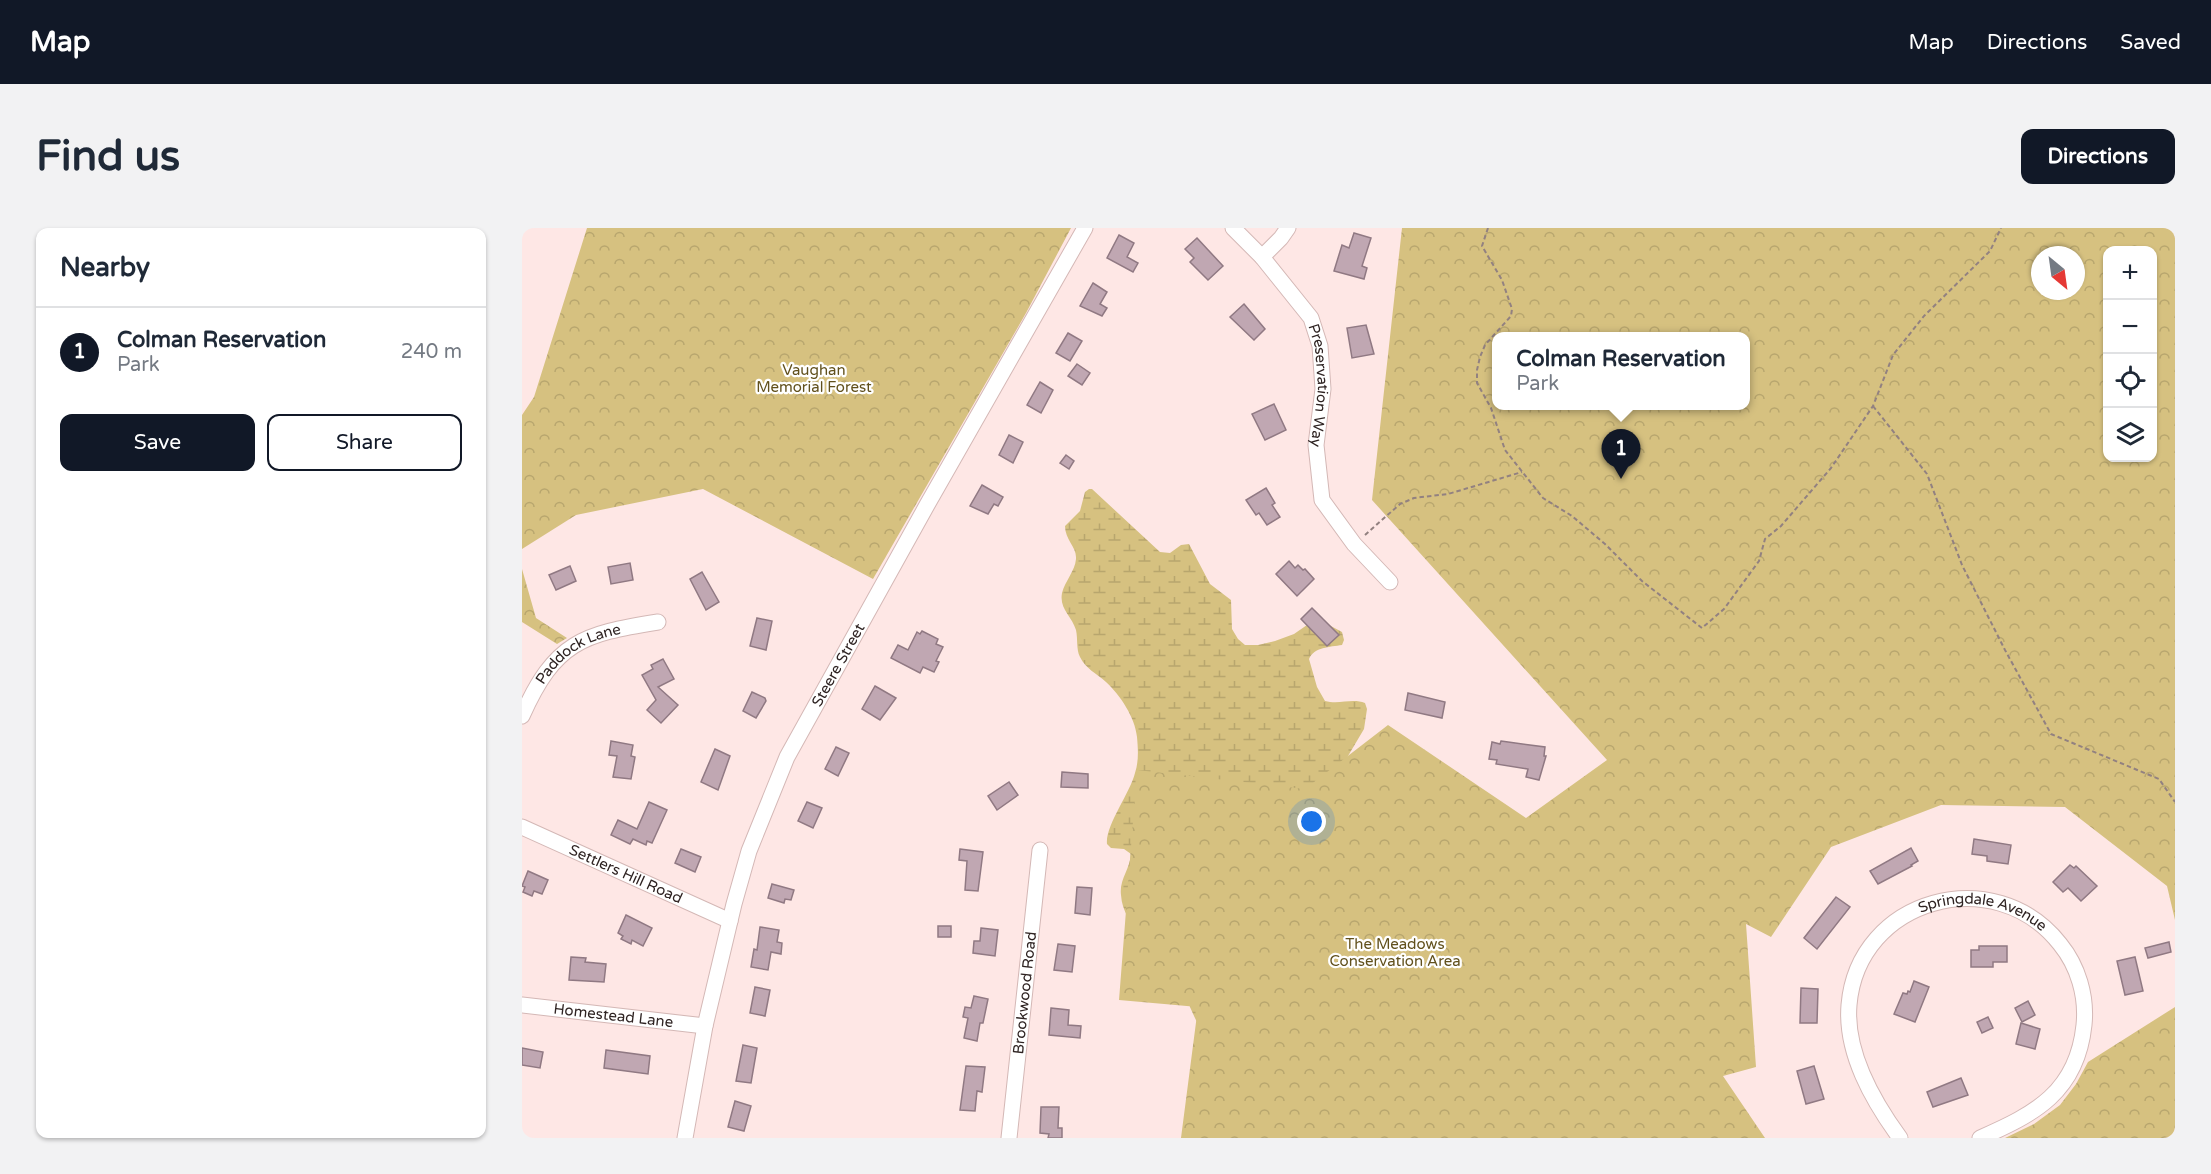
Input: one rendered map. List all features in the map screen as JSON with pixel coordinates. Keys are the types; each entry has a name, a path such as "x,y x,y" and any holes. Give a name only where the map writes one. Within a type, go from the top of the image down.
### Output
{"street":[{"name":"Steere Street","path":"685,1138 720,958 749,851 787,757 921,514 1084,228"},
{"name":"Preservation Way","path":"1233,228 1262,257 1311,318 1320,346 1323,389 1316,445 1322,500 1353,544 1390,582"},
{"path":"1262,257 1288,228"},
{"name":"Paddock Lane","path":"522,716 546,670 569,647 604,632 658,622"},
{"name":"Settlers Hill Road","path":"522,827 730,921"},
{"name":"Brookwood Road","path":"1009,1138 1040,850"},
{"name":"Springdale Avenue","path":"1900,1138 1880,1108 1856,1056 1850,1031 1851,992 1864,956 1890,926 1923,906 1962,898 2000,902 2025,913 2046,928 2070,958 2080,982 2084,1007 2080,1045 2071,1069 2057,1091 2027,1116 1980,1138"},
{"name":"Homestead Lane","path":"522,1005 705,1026"}],"path":[{"path":"1488,228 1482,246 1502,280 1512,309 1511,316 1495,332"},
{"path":"1492,337 1479,357 1477,383 1491,408 1505,450 1543,498 1572,516 1605,544 1642,581 1702,628 1724,609 1759,561 1765,539 1781,526 1831,468 1873,405 1893,355 1924,316 1990,251 2001,228"},
{"path":"1873,405 1927,474 1962,565 2051,734 2159,779 2175,802"},
{"path":"1353,544 1400,504 1407,501 1430,495 1448,494 1522,472"}],"green space":[{"name":"Vaughan Memorial Forest","path":"587,228 1071,228 1026,313 873,579 703,489 576,515 522,549 522,415 534,397"},
{"name":"The Meadows Conservation Area","path":"1402,228 2175,228 2175,920 2167,886 2065,807 1941,805 1831,847 1771,937 1746,924 1756,1067 1723,1076 1765,1138 1181,1138 1198,1007 1119,1000 1137,770 1305,789 1388,725 1526,818 1607,760 1372,500"},
{"path":"1092,489 1160,552 1170,553 1181,545 1189,544 1210,584 1231,600 1232,629 1245,645 1275,641 1294,634 1307,625 1329,625 1342,632 1344,640 1342,645 1318,650 1309,659 1317,687 1325,701 1360,702 1365,703 1367,709 1364,729 1348,756 1332,802 1201,1030 1175,975 1161,955 1135,928 1123,907 1121,890 1131,854 1124,849 1111,848 1107,844 1110,828 1135,773 1138,746 1136,729 1121,700 1106,682 1085,665 1080,657 1076,630 1062,604 1062,593 1076,559 1065,526 1080,511 1085,492"},
{"path":"522,569 536,618 567,638 557,644 522,622"},
{"path":"2175,1007 2175,1138 2005,1138 2034,1124 2060,1105 2076,1084 2088,1062"}],"building":[{"path":"1354,233 1371,238 1362,266 1367,268 1364,279 1334,271 1342,245 1349,248"},
{"path":"1119,235 1134,243 1127,257 1138,263 1133,272 1107,258"},
{"path":"1197,238 1223,266 1208,280 1190,262 1194,258 1185,249"},
{"path":"1093,283 1107,292 1100,304 1107,308 1102,316 1080,306"},
{"path":"1244,304 1265,329 1254,340 1230,317"},
{"path":"1366,325 1374,354 1352,358 1347,328"},
{"path":"1068,333 1082,341 1070,361 1056,353"},
{"path":"1077,364 1090,373 1082,385 1068,376"},
{"path":"1040,382 1053,390 1041,413 1027,405"},
{"path":"1274,404 1286,430 1265,440 1252,414"},
{"path":"1009,435 1023,442 1013,463 999,455"},
{"path":"1066,455 1074,461 1069,469 1060,463"},
{"path":"982,485 1003,497 998,506 994,504 988,514 970,506"},
{"path":"1266,488 1275,503 1272,505 1280,517 1267,525 1259,513 1256,515 1246,500"},
{"path":"1289,561 1295,568 1298,565 1303,570 1305,569 1314,579 1297,596 1276,574"},
{"path":"630,563 633,580 611,584 608,567"},
{"path":"570,566 576,581 556,590 549,575"},
{"path":"702,572 719,602 706,610 690,579"},
{"path":"1312,608 1339,635 1327,646 1301,619"},
{"path":"757,618 772,621 766,650 750,646"},
{"path":"922,631 938,639 936,644 943,647 936,661 939,662 934,672 923,667 920,673 891,658 898,645 908,650 917,632 920,634"},
{"path":"663,659 674,679 658,687 678,705 661,723 647,710 656,700 642,675 653,669 651,665"},
{"path":"875,686 896,698 880,720 862,709"},
{"path":"752,692 765,698 766,701 756,718 743,711"},
{"path":"1408,693 1445,702 1442,718 1405,710"},
{"path":"611,741 633,745 631,756 635,757 631,779 613,777 617,756 609,755"},
{"path":"1501,741 1545,747 1544,756 1546,756 1539,780 1526,777 1528,769 1496,764 1497,760 1489,759 1492,742 1500,744"},
{"path":"836,747 849,753 838,776 825,769"},
{"path":"715,749 730,756 718,790 701,782"},
{"path":"1062,772 1088,774 1088,788 1061,787"},
{"path":"1009,782 1018,795 997,810 988,796"},
{"path":"649,802 667,810 652,843 647,841 646,845 633,839 630,844 611,835 618,820 637,829"},
{"path":"807,802 822,808 813,828 798,821"},
{"path":"1974,839 2011,845 2008,864 1987,861 1987,856 1972,854"},
{"path":"1911,848 1918,861 1878,884 1870,871"},
{"path":"681,849 701,857 695,872 675,863"},
{"path":"960,849 983,852 978,891 965,890 967,861 959,860"},
{"path":"2070,865 2074,868 2076,866 2097,886 2081,901 2068,888 2063,892 2053,882"},
{"path":"528,871 548,880 542,894 534,891 532,896 523,892 525,887 522,886"},
{"path":"772,884 794,890 791,900 785,899 784,903 768,898"},
{"path":"1077,887 1092,888 1090,915 1075,913"},
{"path":"1836,897 1850,907 1817,949 1804,938"},
{"path":"626,915 652,928 643,946 632,940 631,944 621,939 623,936 618,933"},
{"path":"938,926 951,926 951,937 938,937"},
{"path":"760,927 779,930 777,942 782,943 781,954 771,952 768,970 751,967 754,949 757,950"},
{"path":"981,928 998,930 995,956 973,953 974,941 980,941"},
{"path":"2169,942 2171,952 2148,958 2145,948"},
{"path":"1058,944 1075,946 1072,972 1054,970"},
{"path":"1979,946 2007,946 2007,962 1993,962 1993,967 1971,967 1971,950 1979,950"},
{"path":"571,957 586,958 585,962 606,964 604,982 569,980"},
{"path":"2135,957 2143,991 2125,995 2117,961"},
{"path":"1914,981 1929,987 1915,1022 1894,1014 1903,993 1910,992"},
{"path":"755,987 770,990 765,1016 750,1013"},
{"path":"1801,988 1818,989 1817,1023 1800,1023"},
{"path":"974,996 988,999 977,1041 964,1038 968,1018 963,1017 965,1007 971,1008"},
{"path":"2028,1001 2035,1015 2022,1022 2015,1008"},
{"path":"1051,1008 1069,1010 1068,1025 1081,1026 1080,1038 1049,1035"},
{"path":"1988,1017 1993,1028 1982,1033 1977,1022"},
{"path":"2021,1023 2040,1029 2035,1049 2016,1044"},
{"path":"743,1045 757,1048 751,1083 736,1081"},
{"path":"522,1048 543,1052 540,1068 522,1065"},
{"path":"606,1050 650,1056 648,1074 604,1068"},
{"path":"966,1066 985,1067 982,1092 977,1091 975,1111 960,1110"},
{"path":"1814,1066 1824,1099 1806,1104 1797,1071"},
{"path":"1961,1078 1968,1095 1933,1107 1927,1092"},
{"path":"735,1101 751,1106 744,1131 728,1127"},
{"path":"1041,1107 1059,1107 1058,1128 1062,1128 1062,1138 1048,1138 1049,1134 1040,1133"}],"place":[{"name":"Colman Reservation","path":"1621,479"}]}
